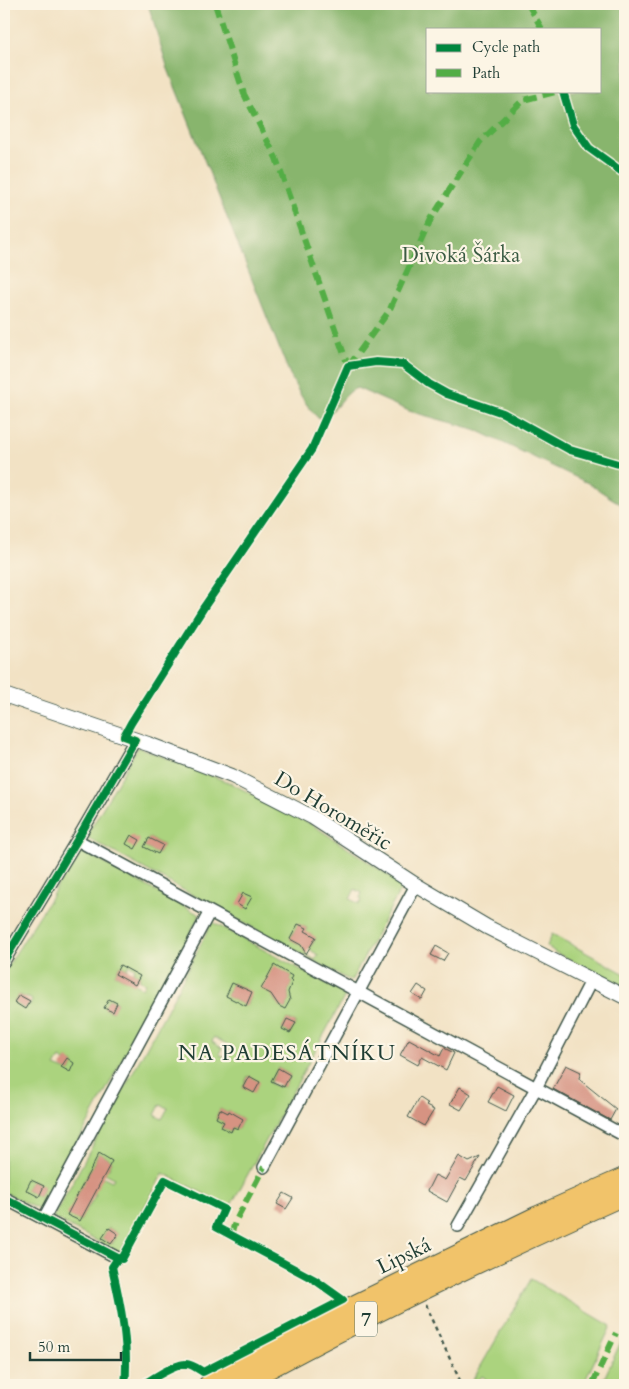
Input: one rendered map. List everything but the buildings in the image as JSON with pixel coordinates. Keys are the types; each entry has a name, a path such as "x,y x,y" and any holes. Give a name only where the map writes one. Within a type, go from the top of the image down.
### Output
{"highway":[{"name":"Lipská","path":"208,1385 346,1309 537,1216 625,1177"},
{"name":"Lipská","path":"239,1385 292,1356 494,1255 625,1195"}],"street":[{"name":"Do Horoměřic","path":"4,694 232,776 312,816 416,886 486,927 625,997"},
{"path":"4,961 135,740"},
{"path":"77,840 625,1136"},
{"path":"264,1166 416,886"},
{"path":"44,1218 209,913"},
{"path":"458,1226 536,1088 591,981"},
{"path":"4,1198 118,1258"}],"path":[{"path":"421,1298 462,1385"}],"green space":[{"name":"Divoká Šárka","path":"148,4 625,4 625,507 588,483 474,429 409,411 357,388 347,394 336,407 319,419 304,401 289,372 168,69"},
{"path":"138,747 230,783 311,824 403,885 351,981 86,837","holes":["149,838 163,845 158,854 144,847","355,889 362,893 360,898 362,899 359,904 350,899","298,924 307,928 299,944 290,939","310,934 316,938 309,949 318,955 315,960 307,955 302,947"]},
{"path":"78,849 200,915 41,1211 4,1192 4,972 50,899","holes":["120,965 127,969 129,965 135,968 133,972 140,976 139,979 145,983 142,988 115,974","19,995 32,1001 25,1009 14,1002","109,999 117,1003 112,1012 104,1008","60,1058 74,1063 70,1072 55,1066","31,1180 44,1186 39,1197 26,1190"]},
{"path":"212,922 346,994 230,1207 163,1173 120,1253 53,1218 167,1010","holes":["274,966 292,976 288,992 290,1000 285,1009 275,1001 272,979","232,983 247,990 245,994 250,997 246,1006 226,996","287,1019 296,1023 290,1033 282,1029","214,1037 230,1046 224,1057 219,1054 222,1048 212,1042","278,1068 290,1075 284,1087 279,1085 278,1087 270,1083","248,1076 259,1082 254,1092 243,1087","160,1105 168,1108 162,1119 155,1115","220,1109 228,1113 229,1111 243,1119 238,1129 233,1127 231,1132 221,1127 224,1122 216,1118","99,1153 112,1161 109,1168 103,1172 114,1178 112,1181 100,1175 94,1186 84,1181","82,1186 96,1194 88,1208 74,1201","74,1202 87,1208 80,1221 68,1215","109,1228 118,1234 112,1244 102,1238"]},
{"path":"552,934 625,974 625,986 556,953 547,946"},
{"path":"531,1279 611,1326 583,1385 491,1385 482,1376 475,1385 470,1385"},
{"path":"625,1333 625,1385 601,1385"}],"marked path":[{"path":"215,4 244,94 276,158 348,366"},
{"path":"528,4 541,28"},
{"path":"348,367 389,311 431,219 480,142 523,100 556,92"},
{"path":"231,1235 235,1222 264,1167"},
{"path":"592,1385 616,1333"}],"cycle path":[{"path":"563,92 573,125 589,148 625,174"},
{"path":"4,961 135,740 124,736 131,723 204,607 312,449 348,366 376,362 403,364 429,384 447,394 503,413 570,450 625,466"},
{"path":"125,1385 126,1355 123,1326 112,1267 118,1258 122,1259 165,1180 224,1209 216,1227 315,1280 343,1300 203,1372 192,1365 180,1365 142,1385"},
{"path":"4,1198 118,1258"}],"district":[{"name":"NA PADESÁTNÍKU","path":"287,1053"}]}
